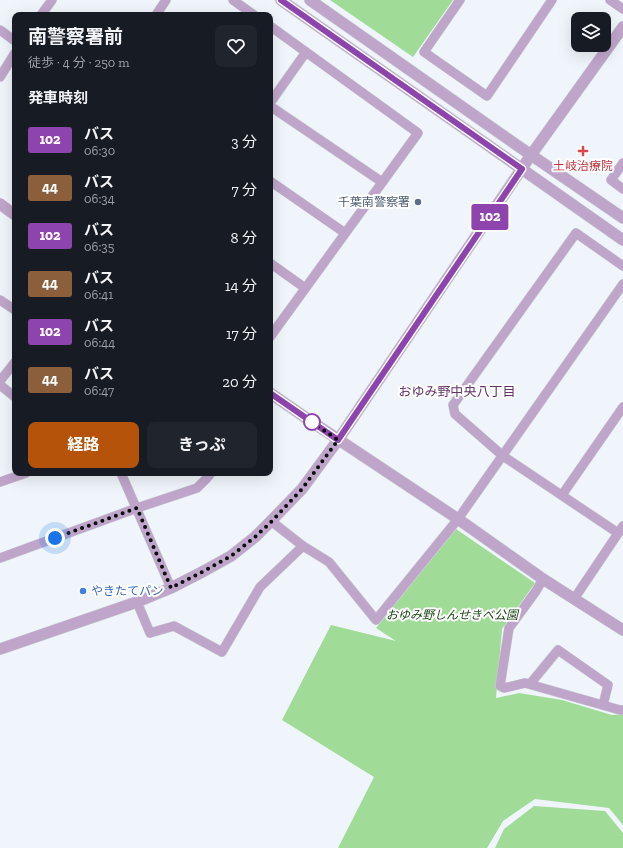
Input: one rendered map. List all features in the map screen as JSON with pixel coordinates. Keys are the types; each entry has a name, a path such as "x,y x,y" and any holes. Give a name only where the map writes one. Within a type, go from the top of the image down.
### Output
{"street":[{"path":"43,12 52,0"},
{"path":"158,12 166,0"},
{"path":"233,0 250,12"},
{"path":"281,0 623,240"},
{"path":"310,0 623,218"},
{"path":"460,0 424,52 487,96 552,0"},
{"path":"610,0 623,9"},
{"path":"0,649 137,602 171,588 231,556 271,522 302,489 338,440 531,155 623,26"},
{"path":"273,28 418,133 273,333"},
{"path":"0,30 12,39"},
{"path":"273,101 306,52"},
{"path":"0,77 12,58"},
{"path":"273,107 382,182"},
{"path":"623,163 611,180 623,189"},
{"path":"273,182 345,233"},
{"path":"0,204 12,213"},
{"path":"574,599 621,530 562,495 503,456 455,414 453,405 576,233 623,266"},
{"path":"273,265 305,288"},
{"path":"271,522 303,546 329,562 376,620 458,519 623,284"},
{"path":"0,300 12,308"},
{"path":"0,381 12,366"},
{"path":"0,385 12,395"},
{"path":"273,395 458,519 543,579 623,630"},
{"path":"562,495 623,407"},
{"path":"0,482 17,476"},
{"path":"123,476 171,588"},
{"path":"0,558 137,508 197,488 209,476"},
{"path":"137,602 150,633 174,626 222,652 260,587 303,546"},
{"path":"543,579 509,628 500,686 504,688 525,683 623,710"},
{"path":"530,684 558,650 608,685 603,705"}],"green space":[{"path":"330,0 453,0 413,57"},
{"name":"おゆみ野しんせきべ公園","path":"456,529 535,583 502,629 496,698 519,693 562,700 612,715 623,714 623,825 609,808 535,799 503,821 487,848 338,848 374,777 282,720 331,625 396,641 376,628"},
{"path":"534,806 605,811 623,833 623,848 495,848 504,829"}],"bus line":[{"name":"102","path":"273,395 338,440 522,169 281,0"}],"place":[{"name":"土岐治療院","path":"583,151"},
{"name":"千葉南警察署","path":"418,202"},
{"name":"やきたてパン","path":"83,591"}],"district":[{"name":"おゆみ野中央八丁目","path":"457,391"}],"route":[{"path":"55,538 137,508 171,588 231,556 271,522 302,489 338,440 312,422"}]}
